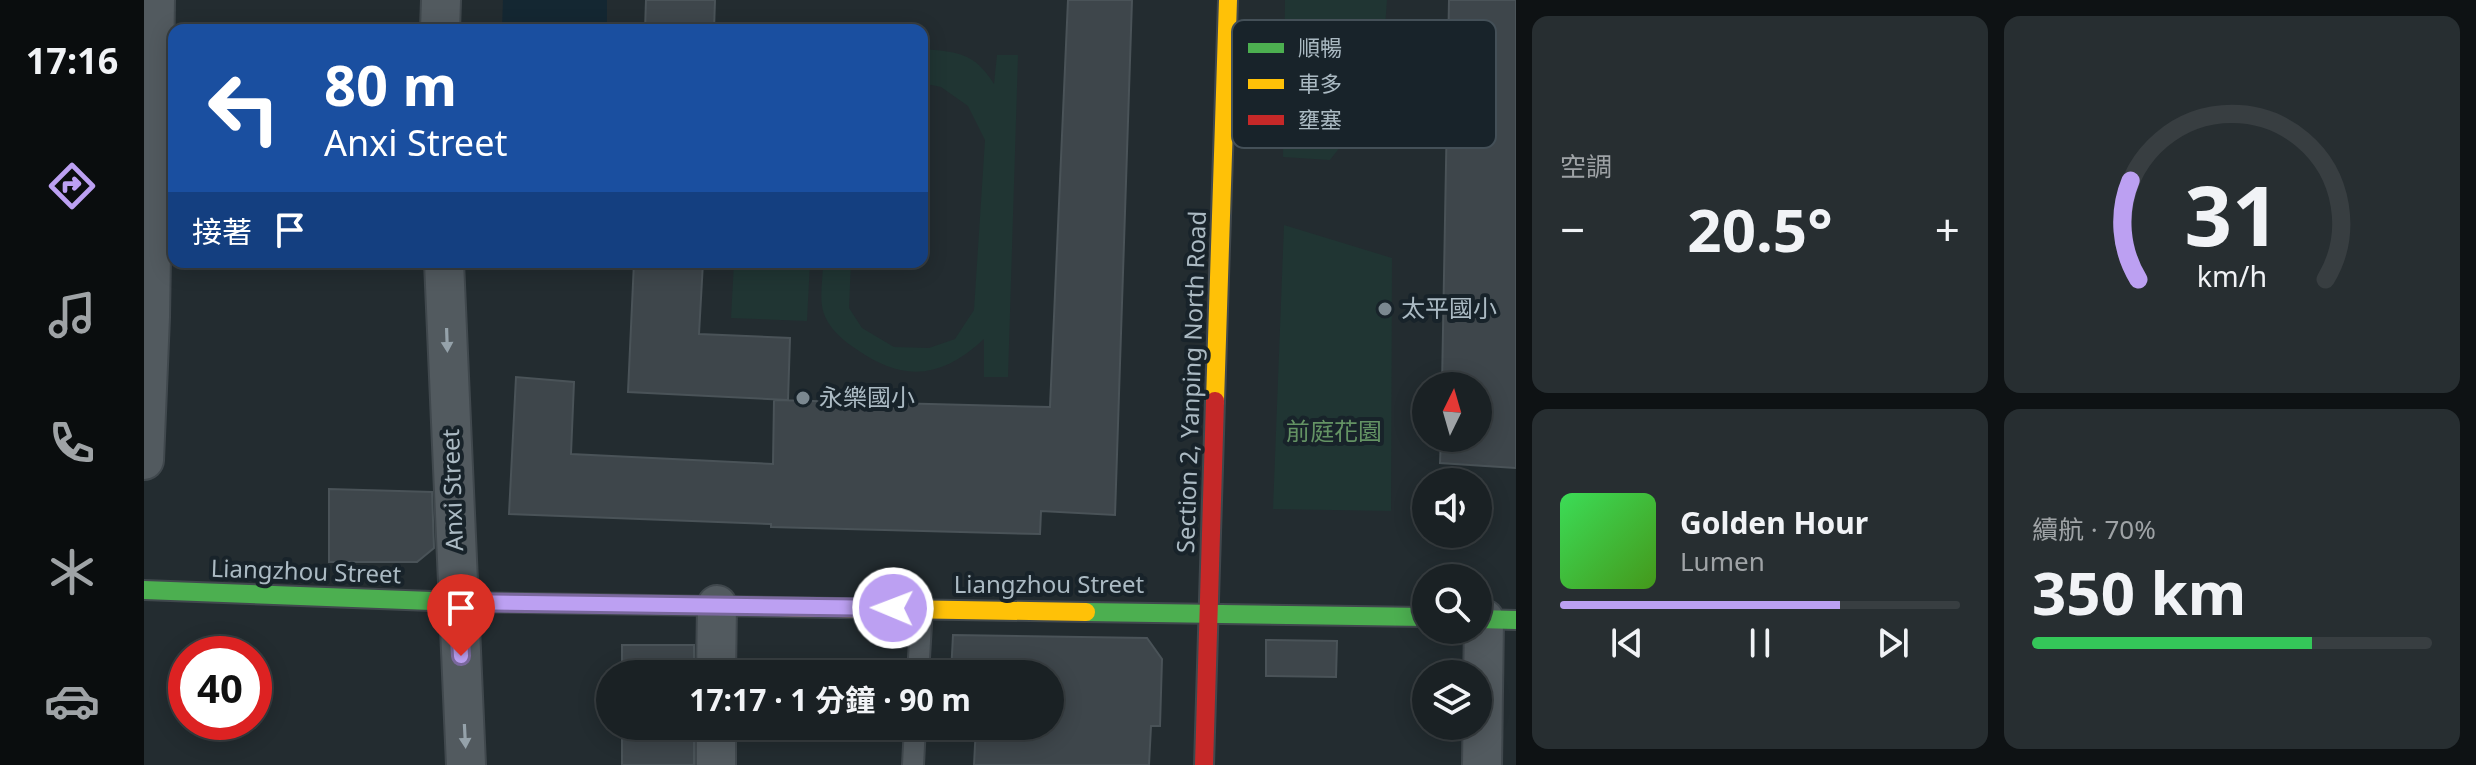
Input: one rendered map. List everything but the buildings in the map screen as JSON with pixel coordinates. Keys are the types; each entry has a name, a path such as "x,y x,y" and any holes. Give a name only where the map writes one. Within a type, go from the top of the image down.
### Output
{"street":[{"path":"144,460 155,0"},
{"path":"440,24 441,0"},
{"name":"Section 2, Yanping North Road","path":"1204,765 1228,0"},
{"name":"Anxi Street","path":"444,268 466,765"},
{"name":"Liangzhou Street","path":"144,590 458,602 1209,611 1412,617"},
{"path":"716,660 717,605"},
{"path":"1482,765 1493,619"},
{"path":"716,740 716,765"}],"lane":[{"path":"919,660 922,608"},
{"path":"913,765 914,740"}],"green space":[{"path":"1285,0 1387,0 1386,20 1285,20"},
{"path":"928,50 946,51 972,60 994,84 997,55 1018,55 1008,377 984,377 984,339 953,362 938,368 907,371 890,367 845,341 830,325 822,306 823,268 851,268 849,308 862,328 894,347 929,348 955,339 974,310 985,140 968,106 941,87 928,84"},
{"path":"1283,148 1339,148 1330,160 1283,157"},
{"name":"前庭花園","path":"1284,225 1392,258 1391,511 1273,509"},
{"path":"734,268 810,268 807,321 731,318"}],"water":[{"path":"503,0 607,0 607,24 502,24"}],"traffic: fast":[{"path":"144,590 458,602 779,607"},
{"path":"1086,612 1412,617"},
{"path":"1492,619 1516,620"}],"traffic: slow":[{"path":"1215,401 1228,0"},
{"path":"779,607 1086,612"}],"traffic: jam":[{"path":"1204,765 1215,401"}],"place":[{"name":"太平國小","path":"1385,309"},
{"name":"永樂國小","path":"803,398"}],"route":[{"path":"461,656 458,602 893,608"}]}
